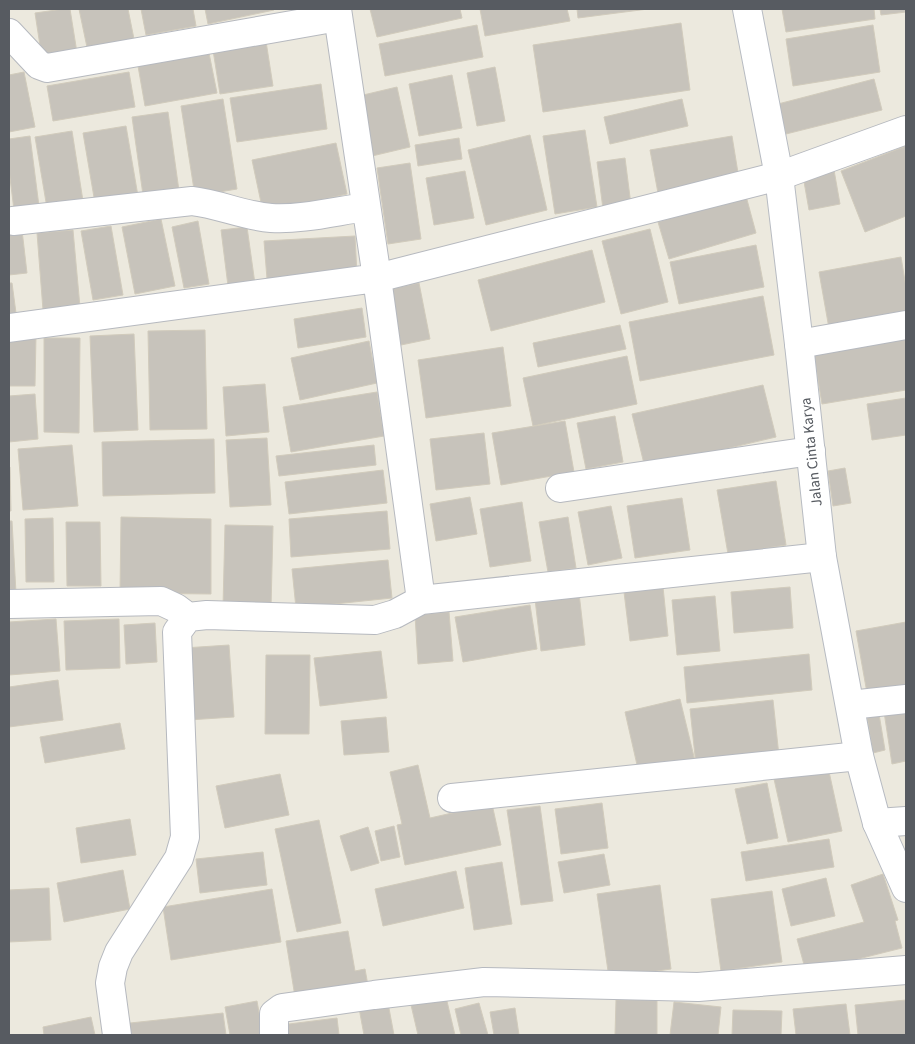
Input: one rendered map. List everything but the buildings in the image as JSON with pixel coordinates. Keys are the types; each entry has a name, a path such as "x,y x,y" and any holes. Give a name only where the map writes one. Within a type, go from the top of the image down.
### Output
{"street":[{"name":"Jalan Cinta Karya","path":"747,9 779,176 822,557 859,756 877,823 906,888"},
{"path":"9,33 39,65 47,68 338,13 377,278 421,600"},
{"path":"9,328 377,278 779,176 906,130"},
{"path":"13,221 192,201 206,202 264,217 279,218 366,207"},
{"path":"799,344 906,325"},
{"path":"560,488 811,451"},
{"path":"9,604 161,601 176,608 188,617 207,615 375,620 395,614 421,600 822,557"},
{"path":"117,1035 110,983 113,966 118,952 180,858 185,838 177,632 188,617"},
{"path":"850,705 906,699"},
{"path":"452,798 859,756"},
{"path":"877,823 906,821"},
{"path":"274,1035 274,1014 282,1008 484,982 698,987 906,970"}]}
